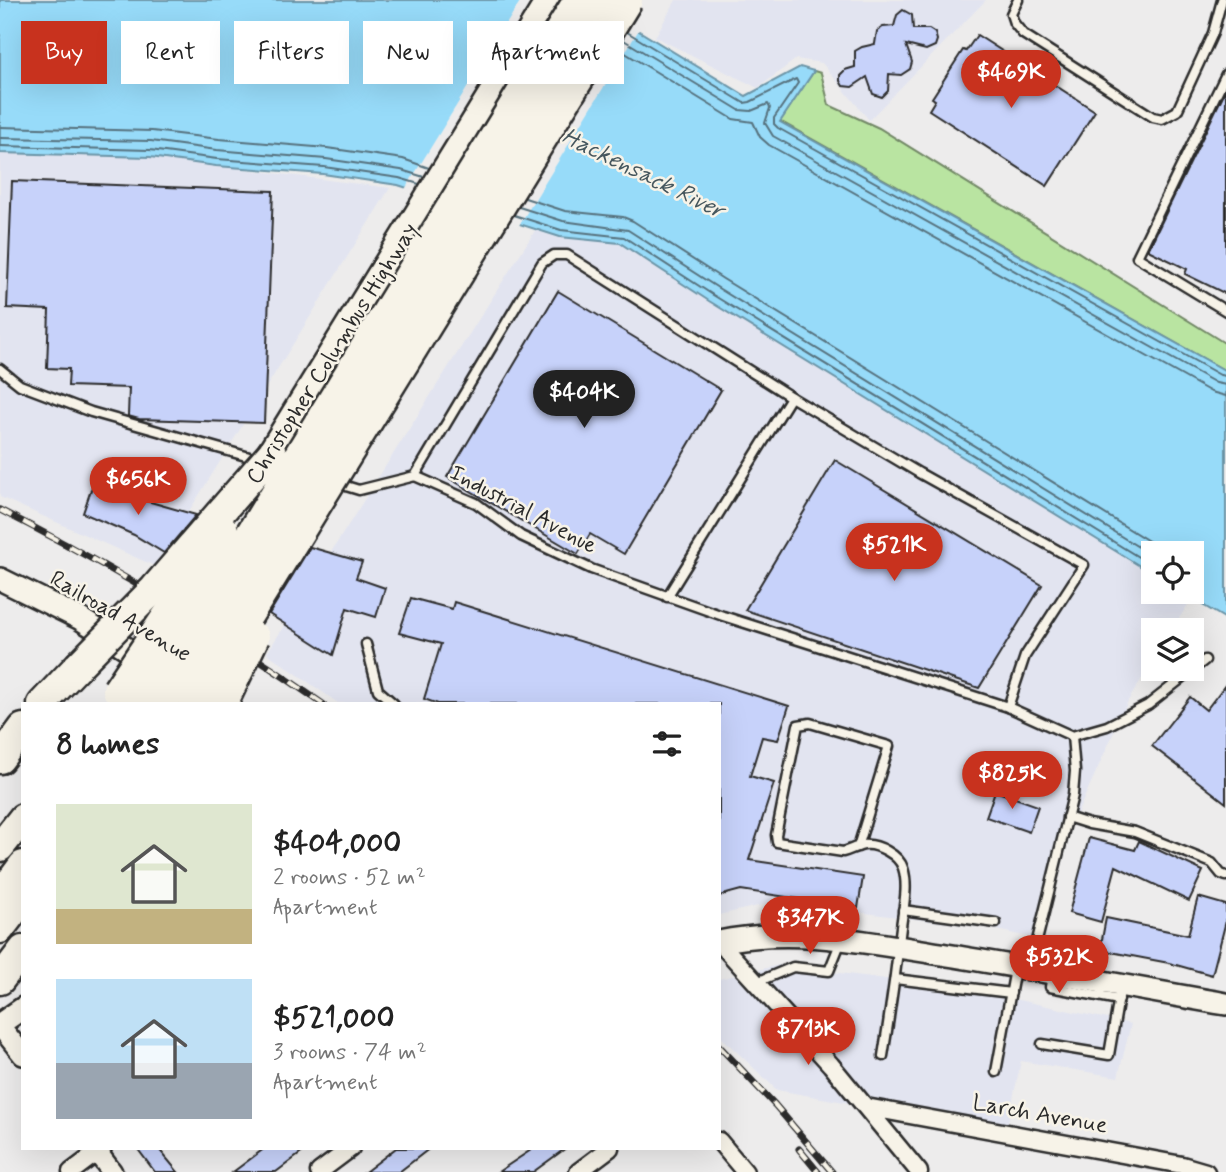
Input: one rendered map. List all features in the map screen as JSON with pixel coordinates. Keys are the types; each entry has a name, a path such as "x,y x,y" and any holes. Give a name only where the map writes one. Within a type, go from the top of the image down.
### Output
{"highway":[{"name":"Christopher Columbus Highway","path":"125,700 165,622 275,461 551,0"},
{"name":"Christopher Columbus Highway","path":"125,700 254,527 578,0"},
{"name":"Christopher Columbus Highway","path":"164,702 254,564 601,0"},
{"path":"195,702 628,0"},
{"path":"44,702 275,461"},
{"path":"224,702 325,493"},
{"path":"0,759 21,731"},
{"path":"0,847 21,821"},
{"path":"0,896 21,868"},
{"path":"0,929 21,902"},
{"path":"0,980 21,953"}],"main road":[{"name":"Railroad Avenue","path":"0,579 79,618 209,702"},
{"path":"721,942 789,934 842,938 1023,967 1120,993 1226,1004"},
{"path":"0,1025 21,1009"}],"street":[{"path":"721,944 866,1107 919,1172"},
{"path":"0,1025 21,1052"},
{"name":"Larch Avenue","path":"866,1107 1182,1165 1206,1172"},
{"path":"721,1143 745,1172"},
{"path":"71,1172 97,1150"},
{"path":"99,1150 112,1172"},
{"path":"319,1172 348,1150"},
{"path":"578,1172 607,1150"}],"lane":[{"path":"1018,0 1011,14 1023,34 1153,117 1162,119 1177,111 1184,100 1213,33 1222,0"},
{"path":"1226,74 1137,257 1226,311"},
{"path":"415,476 542,263 554,255 567,255 791,397 919,473 1084,565 1025,656 1008,707"},
{"name":"Industrial Avenue","path":"0,369 20,386 91,412 275,461 359,489 415,476 477,503 521,536 549,551 667,597 1008,707 1072,736"},
{"path":"667,597 791,397"},
{"path":"366,644 378,690 392,702"},
{"path":"996,1072 1011,993 1023,967 1073,795 1075,771 1072,736 1107,726 1148,705 1205,660"},
{"path":"858,847 889,746 810,723 798,725 776,835 777,842 843,852 872,845 897,859 903,866 905,894 883,1056"},
{"path":"1067,817 1135,832 1212,863 1226,876"},
{"path":"903,910 996,923"},
{"path":"757,982 793,967 829,971 842,938"},
{"path":"895,979 1011,993"},
{"path":"1042,1044 1109,1055 1120,993"}],"shaded area":[{"path":"676,0 986,0 869,120 822,63 796,59 758,88 655,37"},
{"path":"0,153 150,157 390,188 155,566 0,497"},
{"path":"536,229 620,243 1141,567 1141,604 1188,604 1180,618 1141,618 1141,680 1128,701 1044,887 1033,938 988,928 775,902 721,915 721,702 337,702 267,653"},
{"path":"779,965 977,991 1131,1024 1118,1077 1021,1061 1006,1131 777,1090 721,1037 721,979"}],"green space":[{"path":"814,71 821,73 829,105 879,128 1226,344 1226,371 780,121"}],"water":[{"name":"Hackensack River","path":"0,0 588,0 623,21 467,21 467,84 624,84 624,22 746,96 800,67 814,71 780,122 1226,371 1226,619 1201,604 1204,604 1204,541 1141,541 1141,567 709,301 620,243 560,237 398,185 323,174 216,166 150,157 0,153"}],"pier":[{"path":"521,0 595,0 640,28 624,54 624,21 508,21"},
{"path":"470,84 606,84 518,227 404,191"}],"building":[{"path":"903,10 912,15 913,29 929,29 935,33 935,46 926,50 906,45 912,62 910,69 901,75 889,74 888,91 882,97 873,94 867,77 852,87 843,86 840,75 855,67 855,51 875,44 877,31 883,27 894,26 897,15"},
{"path":"977,35 1095,111 1047,186 929,110 935,100 932,98 963,50 966,51"},
{"path":"1226,89 1226,294 1185,274 1187,269 1148,250"},
{"path":"12,181 273,191 264,423 139,419 128,416 129,388 68,386 69,369 47,368 49,310 7,308"},
{"path":"558,291 721,390 624,554 590,534 578,554 447,477"},
{"path":"835,460 1042,585 979,688 745,610"},
{"path":"93,484 196,515 164,553 134,535 83,513"},
{"path":"310,547 362,562 356,578 385,588 376,617 347,608 333,655 269,614"},
{"path":"411,598 452,609 454,602 789,706 778,740 762,737 750,776 774,783 749,860 863,877 858,908 741,890 721,895 721,702 432,702 424,699 441,644 399,633"},
{"path":"1226,684 1226,803 1152,746 1190,697 1206,710"},
{"path":"995,791 1038,806 1029,832 986,817"},
{"path":"1089,838 1135,850 1139,841 1203,871 1189,901 1116,866 1101,922 1069,913"},
{"path":"1198,897 1226,905 1226,921 1212,975 1169,963 1100,950 1106,918 1188,935"},
{"path":"138,1150 160,1150 178,1172 155,1172"},
{"path":"262,1150 305,1150 276,1172 233,1172"},
{"path":"393,1150 427,1150 399,1172 365,1172"},
{"path":"531,1150 563,1150 533,1172 498,1172"}],"railway":[{"path":"0,510 165,601 320,702"},
{"path":"721,1048 775,1105 832,1172"},
{"path":"799,1149 818,1172"}]}
